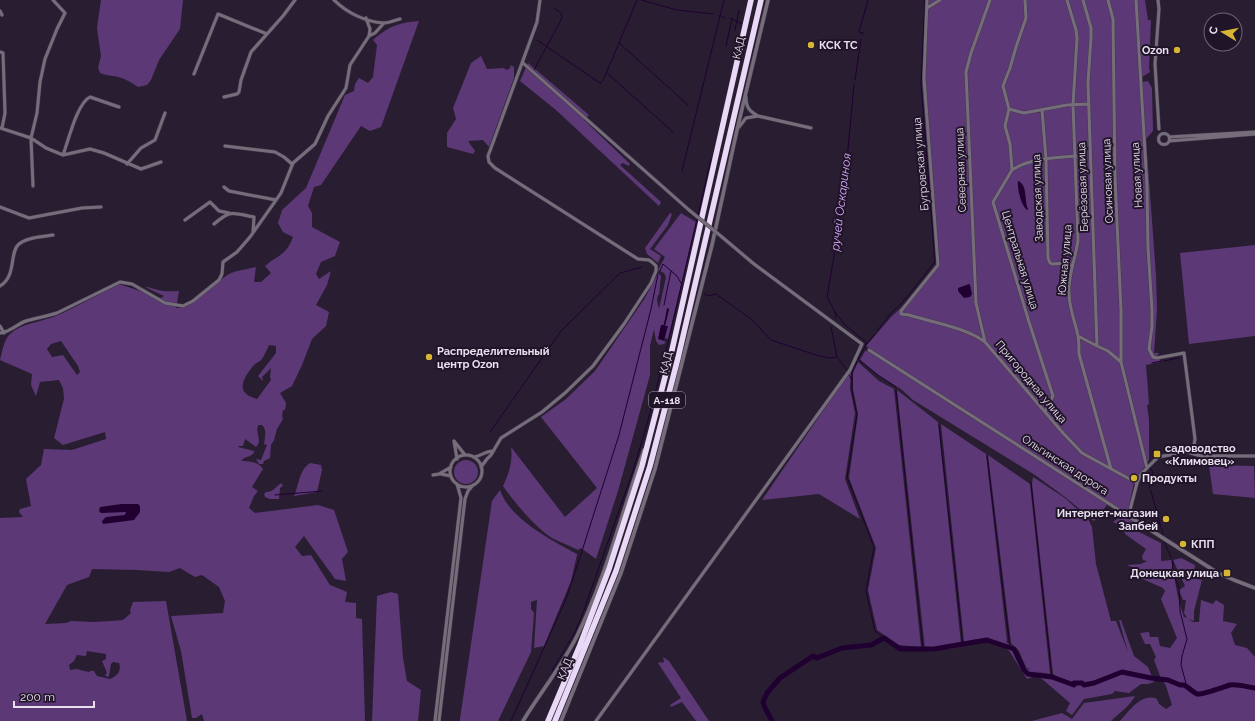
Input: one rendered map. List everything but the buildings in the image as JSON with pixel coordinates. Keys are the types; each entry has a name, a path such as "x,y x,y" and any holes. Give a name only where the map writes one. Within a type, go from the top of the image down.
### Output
{"highway":[{"name":"КАД","path":"548,721 580,645 609,569 642,466 672,350 751,0"},
{"name":"КАД","path":"555,721 613,578 650,466 680,351 761,0"}],"street":[{"path":"33,186 31,138 37,113 40,82 45,59 65,13 53,0"},
{"path":"224,97 237,94 239,92 241,80 251,52 295,0"},
{"path":"334,0 350,13 366,18 384,23 400,19"},
{"path":"481,467 501,438 542,412 565,393 593,366 632,312 651,283 656,271 656,266 649,260 638,258 630,254 495,168 489,162 488,156 537,22 540,0"},
{"path":"561,721 621,573 655,469 710,252 768,0"},
{"name":"Бугровская улица","path":"901,314 938,265 924,78 928,0"},
{"path":"927,8 940,0"},
{"name":"Северная улица","path":"985,342 976,303 966,72 971,53 990,0"},
{"path":"1025,0 1026,18 1003,86 1009,109 1005,126 1010,144 1012,170 1028,162 1076,156"},
{"name":"Южная улица","path":"1067,0 1077,38 1073,105 1078,240 1077,252 1072,266 1069,293 1071,314 1078,336 1079,354 1111,470"},
{"name":"Берёзовая улица","path":"1083,0 1091,28 1088,83 1098,346"},
{"name":"Осиновая улица","path":"1108,0 1113,19 1115,177 1121,303 1121,362 1147,468"},
{"name":"Новая улица","path":"1136,0 1147,186 1148,246 1152,310 1152,326 1149,349 1153,357 1156,358 1184,353 1195,439 1194,445 1187,452"},
{"path":"1158,0 1159,9 1155,64 1159,129"},
{"path":"194,74 218,14 267,34"},
{"path":"366,18 370,29 370,36"},
{"path":"0,326 2,333 26,321 47,317 117,283 126,282 132,284 162,302 175,306 183,306 193,301 219,280 222,274 223,262 237,252 253,233 281,193 292,164 315,144 328,116 346,88 350,65 370,36 375,33 384,23"},
{"path":"0,52 3,53 5,113 1,128 31,138 46,148 63,155 90,149 104,153 141,169 162,162"},
{"path":"523,63 722,238 754,264 862,344 850,370 596,721"},
{"path":"746,94 749,110 758,116 811,128"},
{"path":"63,155 78,112 85,99 90,97 119,107"},
{"path":"1009,109 1024,112 1089,104"},
{"name":"Заводская улица","path":"1042,110 1046,159 1049,261 1052,264 1068,263 1072,266"},
{"path":"127,164 141,148 155,140 165,113"},
{"path":"737,130 742,121 746,118 758,116"},
{"path":"1169,139 1255,133"},
{"path":"225,146 275,152 292,164"},
{"name":"Центральная улица","path":"1012,170 992,202 1053,396 1045,412"},
{"path":"224,187 229,191 276,200"},
{"path":"185,220 210,202 219,211 254,217 253,233"},
{"path":"0,207 29,218 82,208 101,207"},
{"path":"214,224 230,213"},
{"path":"0,286 12,269 14,254 18,245 24,240 53,235"},
{"name":"Пригородная улица","path":"901,314 909,315 979,337 1082,453 1137,483"},
{"path":"1078,336 1108,351 1121,362"},
{"name":"Ольгинская дорога","path":"869,350 1218,572 1255,588"},
{"path":"523,721 567,652 584,621 652,427"},
{"path":"457,459 454,441 466,456"},
{"path":"439,474 451,468 457,459 466,456 473,457 493,451"},
{"path":"1130,517 1130,510 1141,474 1160,456 1187,452 1201,456 1255,456"},
{"path":"439,721 465,499 468,491 477,483 481,475 481,467 477,460 473,457"},
{"path":"451,468 451,476"},
{"path":"433,475 447,474 451,476 457,484 460,498 435,721"},
{"path":"457,484 465,487 473,485"}],"shaded area":[{"path":"101,0 183,0 180,29 159,60 151,80 147,85 138,87 123,79 100,73 98,68 101,56 97,28"},
{"path":"926,0 1145,0 1148,20 1151,20 1150,72 1142,77 1142,82 1148,81 1152,88 1153,131 1146,139 1156,275 1157,310 1154,353 1159,353 1156,358 1160,359 1160,362 1146,365 1149,404 1147,405 1149,420 1149,460 1134,482 1127,516 1107,505 1094,521 1035,475 913,400 901,389 879,376 860,360 865,351 869,351 870,349 866,346 892,316 904,305 937,265 922,83"},
{"path":"419,21 381,127 370,131 361,126 321,185 314,187 308,206 312,213 312,227 340,242 335,256 321,262 316,274 319,279 331,271 327,285 316,305 329,312 326,326 312,339 292,386 280,393 286,403 285,410 283,410 283,419 277,429 271,445 270,458 264,461 263,464 259,464 256,459 261,460 267,445 264,444 265,431 262,425 258,425 257,432 259,442 256,447 245,439 243,446 238,447 254,451 254,453 241,461 256,463 263,469 252,487 258,491 249,508 255,513 318,505 334,510 348,552 342,559 346,581 335,579 304,536 295,547 302,556 311,555 330,585 347,592 345,602 356,603 356,618 362,619 365,721 204,721 202,714 196,718 192,718 181,651 171,616 223,613 225,601 219,587 202,575 195,577 180,568 169,572 92,569 89,577 67,585 45,624 66,623 71,621 93,622 123,620 131,613 130,610 133,602 166,601 187,721 0,721 0,518 23,517 19,512 20,509 31,506 26,479 41,465 44,449 72,450 106,439 105,432 63,445 54,438 64,399 63,388 59,380 40,382 36,396 31,385 32,374 0,360 6,339 20,327 56,316 119,284 161,298 164,296 145,287 163,291 179,291 176,308 183,307 197,300 225,277 234,272 256,267 254,282 261,282 271,273 265,266 288,248 293,237 283,232 278,223 282,210 306,188 345,95 354,91 355,84 359,78 368,83 373,77 377,45 373,40 389,28 399,24","holes":["61,341 78,366 80,372 77,375 63,355 52,357 47,349 51,344","269,345 276,346 276,353 258,376 263,381 262,377 271,368 271,380 257,399 246,393 243,390 243,386 249,371 262,359","87,651 106,654 106,659 102,661 107,673 105,675 107,677 109,676 111,664 113,662 119,663 120,666 117,675 110,679 97,676 94,671 89,672 76,669 70,670 69,665 74,661 77,655 86,656"]},
{"path":"481,56 487,69 503,68 507,70 511,65 514,67 514,78 489,147 483,140 468,141 475,151 473,154 447,147 447,133 456,119 453,108 471,63"},
{"path":"528,63 589,115 584,120 630,164 629,166 623,163 620,165 661,202 659,206 556,110 520,81"},
{"path":"1018,181 1025,189 1027,210 1020,197"},
{"path":"670,213 672,214 668,225 650,249 661,256 658,263 647,254 645,248"},
{"path":"681,213 696,222 668,339 665,338 667,327 665,326 668,308 658,339 666,342 664,344 659,345 656,341 654,329 650,346 650,375 618,491 596,559 581,548 578,550 552,538 545,533 525,514 503,486 510,467 511,447 565,517 597,488 541,417 566,399 595,371 645,298 658,273 661,276 657,300 659,309 666,277 664,273 658,270 665,257 654,249"},
{"path":"1255,245 1255,336 1189,344 1180,253"},
{"path":"969,284 972,294 970,297 964,298 958,291 958,288"},
{"path":"667,308 669,309 665,326 668,326 664,340 658,339 661,325 664,325"},
{"path":"858,362 879,381 894,389 921,647 899,645 877,630 868,590 876,548 849,478 858,414 853,389 853,373"},
{"path":"851,370 850,389 855,413 845,479 860,519 819,494 762,500"},
{"path":"897,390 938,422 961,644 977,639 964,642 941,424 986,454 1006,642 1013,646 1018,652 1025,667 1031,670 1026,667 1019,651 1011,643 988,455 1030,484 1050,674 1031,671 1059,678 1053,674 1032,484 1033,477 1065,498 1088,519 1092,527 1096,564 1111,621 1116,621 1128,652 1119,620 1121,620 1134,656 1148,667 1154,682 1141,684 1129,693 1115,691 1112,694 1084,699 1072,715 1066,711 1070,703 1042,679 1035,676 1027,679 1010,652 1004,646 987,641 951,649 916,650 925,649"},
{"path":"466,460 471,461 477,467 477,477 471,483 466,484 461,483 455,477 454,472 455,467 461,461"},
{"path":"310,463 321,465 322,470 317,492 294,496 301,474"},
{"path":"1209,465 1254,466 1255,498 1213,494"},
{"path":"281,483 283,486 280,488 279,499 270,499 265,497 264,494 266,492 273,490"},
{"path":"500,490 505,501 532,528 577,555 571,581 544,646 534,648 537,600 531,602 531,609 534,613 531,652 498,721 460,721 492,501"},
{"path":"122,504 138,504 140,506 140,512 134,520 103,524 102,521 106,517 125,515 126,512 101,513 99,511 100,507"},
{"path":"1120,517 1126,517 1138,524 1135,530 1161,543 1161,561 1171,560 1184,617 1187,618 1184,613 1186,600 1183,600 1179,590 1185,586 1173,560 1181,558 1195,565 1193,578 1202,580 1194,611 1194,621 1188,619 1193,622 1199,622 1201,600 1213,604 1216,600 1224,605 1223,621 1237,624 1231,633 1235,645 1247,648 1255,657 1255,721 1120,721 1136,704 1146,698 1157,699 1159,704 1166,709 1172,705 1166,686 1160,676 1154,660 1156,657 1150,644 1145,644 1140,633 1149,632 1150,637 1158,637 1160,646 1170,648 1177,638 1161,599 1165,591 1163,588 1138,577 1136,569 1127,565 1141,564 1147,561 1143,560 1142,556 1146,549 1125,534 1123,527 1113,522"},
{"path":"391,592 398,594 403,658 407,681 421,690 418,721 372,721 377,596"},
{"path":"663,657 669,661 709,721 696,721 682,702 671,707 670,705 681,698 658,663 664,662"},
{"path":"1135,696 1133,700 1111,721 1032,721 1062,713 1072,719 1084,703"}],"waterway":[{"path":"537,40 601,83 637,0"},
{"path":"641,0 677,10 713,14"},
{"path":"682,171 724,0"},
{"name":"ручей Оскариноя","path":"862,35 863,33 859,32 868,0"},
{"path":"877,331 935,262 921,84 925,0"},
{"path":"534,70 562,18 561,13 554,8"},
{"path":"735,30 739,10"},
{"path":"719,15 725,18"},
{"path":"730,18 742,24"},
{"path":"726,46 732,19"},
{"name":"ручей Оскариноя","path":"855,80 861,39"},
{"path":"619,43 688,105"},
{"path":"607,73 673,132"},
{"name":"ручей Оскариноя","path":"836,318 835,312 827,297 838,232 847,160 854,84"},
{"path":"698,216 711,158"},
{"path":"552,671 575,632 583,613 633,471 665,355 697,219"},
{"path":"660,271 663,264 677,276 681,283"},
{"path":"490,432 561,331 620,273 642,267"},
{"path":"664,305 671,271"},
{"path":"511,721 566,599 582,551 619,435 651,309 658,274"},
{"path":"704,294 708,296 716,294 751,319 771,340 816,355 829,358 837,357"},
{"path":"835,312 844,324 866,342 866,345 876,333"},
{"name":"ручей Оскариноя","path":"831,327 837,357 847,370"},
{"path":"866,345 858,359 896,387"},
{"path":"1164,361 1179,358"},
{"path":"1152,363 1161,361"},
{"name":"ручей Оскариноя","path":"849,375 852,380 852,371 857,362"},
{"name":"ручей Оскариноя","path":"852,380 852,390 857,415 847,477 874,547 866,591 875,631 884,638"},
{"path":"896,390 923,649"},
{"path":"939,425 963,645"},
{"path":"987,456 1010,647"},
{"path":"1150,467 1153,473 1149,483 1150,488"},
{"path":"1031,483 1052,677"},
{"path":"275,495 322,491"},
{"path":"1151,491 1163,535"},
{"path":"1164,542 1171,557"},
{"path":"1173,561 1172,571 1179,587 1180,611 1187,639 1181,665 1187,687"},
{"path":"772,721 763,702 767,693 780,678 813,656 817,658 842,648 871,645 884,638 900,649 934,649 987,640 1014,649 1024,670 1028,674 1052,677 1074,685 1074,683 1082,683 1084,685 1094,683 1122,672 1168,680 1184,685 1197,694 1230,685 1255,688"}],"place":[{"name":"КСК ТС","path":"811,45"},
{"name":"Ozon","path":"1177,50"},
{"name":"Распределительный центр Ozon","path":"429,357"},
{"name":"садоводство «Климовец»","path":"1157,454"},
{"name":"Продукты","path":"1134,478"},
{"name":"Интернет-магазин Запбей","path":"1166,519"},
{"name":"КПП","path":"1183,544"},
{"name":"Донецкая улица","path":"1227,573"}]}
